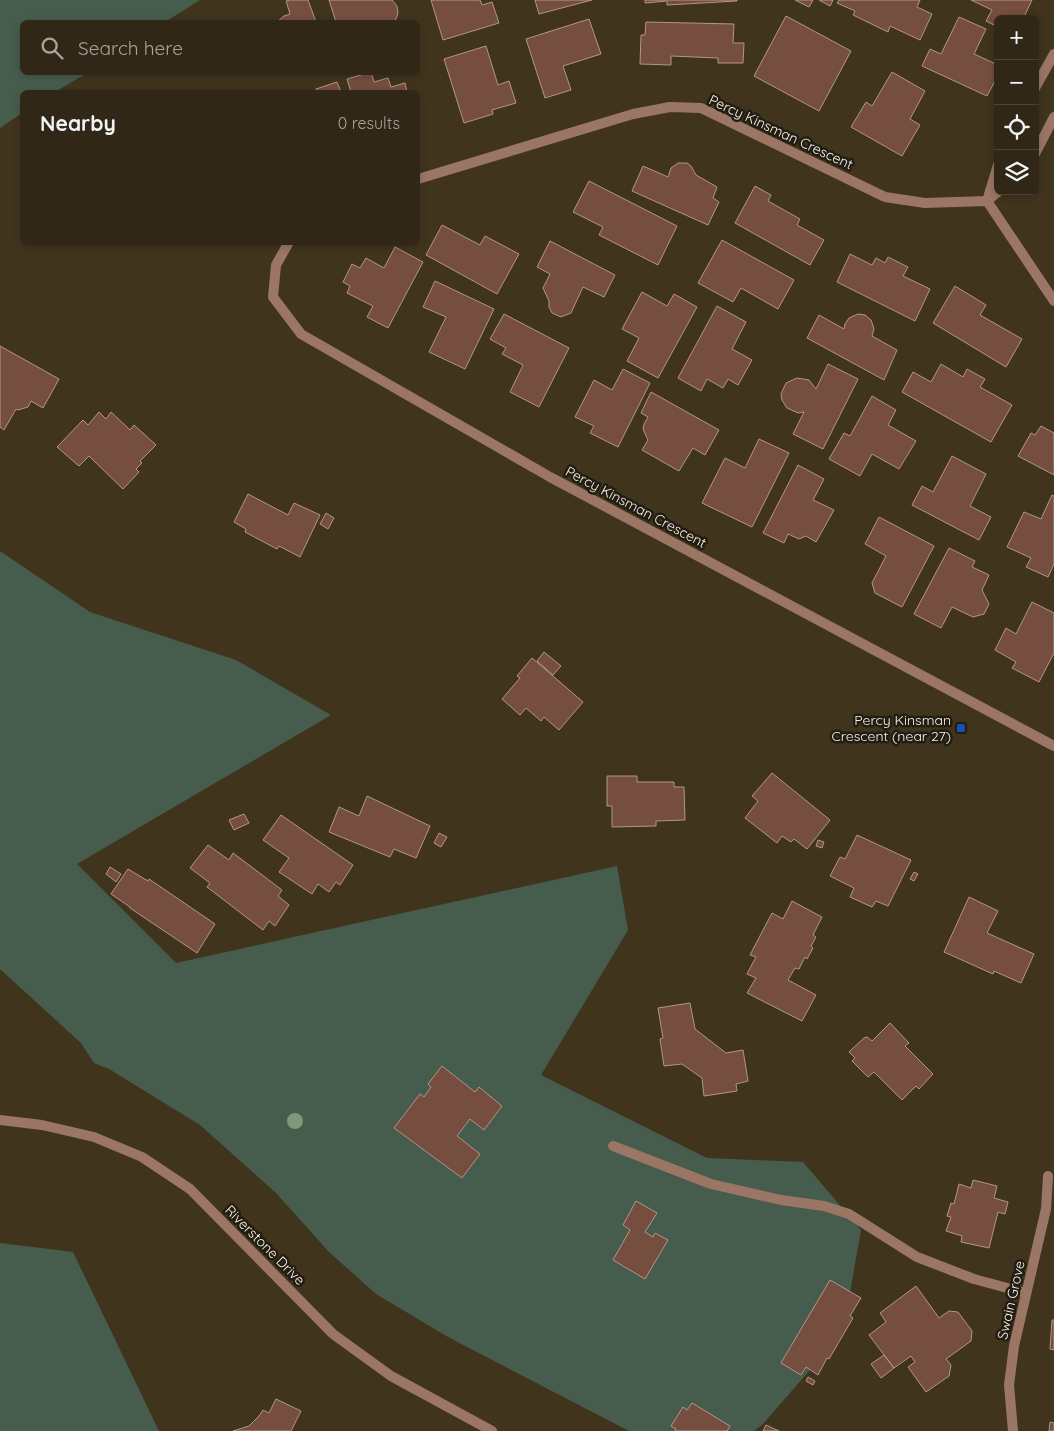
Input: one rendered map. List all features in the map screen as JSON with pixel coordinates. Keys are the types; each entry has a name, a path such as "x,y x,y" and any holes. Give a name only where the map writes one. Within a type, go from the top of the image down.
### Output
{"street":[{"path":"1039,81 1054,54"},
{"name":"Percy Kinsman Crescent","path":"420,178 633,114 670,107 701,108 885,197 925,203 987,200"},
{"path":"1037,150 1054,117"},
{"path":"987,200 994,178"},
{"path":"987,200 994,195"},
{"path":"987,200 1054,301"},
{"name":"Percy Kinsman Crescent","path":"287,245 276,265 274,297 301,334 550,477 1054,746"},
{"name":"Riverstone Drive","path":"0,1120 42,1125 94,1137 142,1157 190,1189 332,1334 391,1376 492,1431"},
{"path":"613,1146 711,1184 781,1200 824,1206 849,1214 917,1257 974,1279 1026,1294"},
{"name":"Swain Grove","path":"1013,1431 1009,1385 1014,1346 1046,1210 1048,1176"}],"green space":[{"path":"0,0 200,0 168,20 20,20 20,75 84,75 58,90 20,90 20,114 0,128"},
{"path":"0,551 90,612 236,660 331,715 77,864 176,963 617,866 628,930 541,1075 707,1158 803,1162 861,1230 843,1332 762,1425 754,1431 629,1431 448,1337 376,1294 329,1252 276,1193 200,1125 109,1069 94,1063 81,1043 0,969"},
{"path":"0,1243 73,1252 159,1431 0,1431"}],"building":[{"path":"308,0 315,20 279,20 290,14 286,1"},
{"path":"329,0 392,0 397,6 398,13 395,20 335,20"},
{"path":"431,0 480,0 482,5 492,2 499,23 443,40"},
{"path":"535,0 592,0 539,14"},
{"path":"645,0 737,1 667,5 667,1 645,3"},
{"path":"795,0 813,0 809,7"},
{"path":"819,0 833,0 830,6"},
{"path":"839,0 920,0 917,7 932,14 920,40 890,26 888,32 853,15 855,11 837,3"},
{"path":"971,0 1032,0 1025,15 994,15 994,25 986,21 992,10"},
{"path":"786,16 851,51 819,111 754,76"},
{"path":"959,17 986,29 974,54 994,63 994,83 987,96 922,66 930,49 941,54"},
{"path":"589,19 601,54 563,66 571,90 545,98 526,39"},
{"path":"646,22 734,24 733,43 744,43 743,63 718,63 718,58 671,56 671,65 640,64 641,35 645,35"},
{"path":"486,46 498,85 509,81 516,103 492,110 493,114 464,123 444,59"},
{"path":"892,72 925,91 910,119 920,125 902,156 851,127 866,102 872,106"},
{"path":"361,75 372,75 374,82 388,78 391,87 405,83 407,90 350,90 347,79"},
{"path":"337,82 340,90 316,90"},
{"path":"678,163 687,163 696,175 717,187 713,198 719,202 708,225 632,191 643,166 668,177 671,168"},
{"path":"589,181 677,226 658,265 599,235 603,227 573,212"},
{"path":"755,186 771,195 768,201 800,219 797,225 824,240 810,265 735,223"},
{"path":"442,225 480,245 485,236 519,254 497,294 426,255"},
{"path":"722,240 794,280 778,309 741,288 733,302 698,283"},
{"path":"550,241 615,275 604,297 583,287 571,313 561,317 552,313 543,288 550,274 537,267"},
{"path":"395,247 423,262 388,328 367,317 373,306 347,293 350,286 343,282 352,264 360,268 366,258 384,268"},
{"path":"850,254 872,265 876,258 885,263 888,257 908,267 903,276 930,289 915,321 837,282"},
{"path":"435,281 494,309 465,369 429,352 446,317 423,307"},
{"path":"955,286 986,305 980,315 1022,339 1006,367 933,323"},
{"path":"642,292 667,306 674,294 697,307 658,378 627,361 639,338 622,329"},
{"path":"717,306 746,322 732,349 752,360 738,385 728,379 723,388 707,379 701,391 678,378"},
{"path":"504,314 569,348 539,407 510,392 523,365 502,354 506,348 490,339"},
{"path":"858,314 865,315 871,320 874,329 872,336 897,350 884,380 807,338 819,315 844,329 849,318"},
{"path":"0,346 59,379 43,408 31,401 28,407 16,409 4,430 0,427"},
{"path":"828,364 858,379 823,449 793,434 804,412 798,413 787,408 781,394 786,383 797,378 809,380 816,389"},
{"path":"941,364 963,377 967,369 985,379 980,387 1012,405 991,442 902,392 913,372 931,382"},
{"path":"623,369 650,383 618,447 590,433 594,426 575,417 594,380 612,390"},
{"path":"651,392 719,430 705,455 693,448 679,471 642,450 648,440 643,429 648,417 641,413"},
{"path":"872,396 896,410 888,425 916,441 899,469 872,454 860,476 829,459 844,433 850,436"},
{"path":"99,412 106,419 111,412 130,430 134,425 156,445 140,461 142,463 136,469 139,472 123,489 89,456 79,466 57,447 83,420 88,425"},
{"path":"1041,426 1054,433 1054,475 1018,456 1031,433 1035,435"},
{"path":"759,439 789,453 752,527 702,503 725,458 745,468"},
{"path":"952,456 986,474 970,506 991,517 979,540 912,505 922,486 933,492"},
{"path":"798,465 824,479 813,500 834,510 816,542 806,536 799,539 788,534 784,543 763,533"},
{"path":"248,494 288,515 294,503 320,515 300,557 279,546 277,549 245,532 246,529 234,522"},
{"path":"1052,495 1054,496 1054,564 1048,577 1026,567 1031,558 1007,547 1024,512 1041,519"},
{"path":"326,513 334,518 328,529 320,524"},
{"path":"879,517 934,546 902,607 875,593 872,583 886,556 865,544"},
{"path":"949,548 975,561 972,567 989,575 982,590 989,604 984,614 973,617 952,607 941,628 914,614"},
{"path":"1032,602 1054,613 1054,653 1039,682 1012,668 1016,662 995,650 1006,628 1016,634"},
{"path":"544,652 561,666 553,675 537,661"},
{"path":"532,658 583,702 559,730 544,717 541,721 526,708 520,715 502,699 520,678 517,676"},
{"path":"772,773 830,820 807,849 794,839 791,842 782,836 777,843 745,818 758,801 752,796"},
{"path":"607,776 637,776 637,782 674,782 674,787 684,787 685,820 656,821 656,826 612,827 612,806 607,806"},
{"path":"367,796 430,826 416,858 394,849 390,857 329,832 339,807 359,816"},
{"path":"244,814 249,823 234,830 229,820"},
{"path":"281,815 353,865 340,885 336,882 329,892 318,884 312,894 279,872 289,858 263,840"},
{"path":"439,833 447,837 441,847 434,843"},
{"path":"857,835 911,860 888,906 876,901 872,907 850,897 854,888 830,876 840,857 845,859"},
{"path":"818,840 824,842 822,848 816,846"},
{"path":"208,845 229,860 233,853 282,890 278,896 289,905 275,926 269,921 263,930 207,887 210,883 190,868"},
{"path":"110,867 121,874 116,882 106,874"},
{"path":"128,869 148,881 149,879 215,924 197,953 111,894"},
{"path":"914,872 918,874 914,881 910,879"},
{"path":"969,897 998,911 987,933 1034,954 1021,983 994,971 993,974 944,952"},
{"path":"792,901 822,917 813,935 816,937 811,946 813,948 807,959 805,957 799,969 795,968 788,980 816,995 802,1021 747,993 756,978 747,974 756,957 750,955 772,913 783,919"},
{"path":"690,1003 695,1029 726,1053 743,1050 748,1081 736,1084 737,1091 704,1096 702,1078 682,1064 664,1066 660,1039 663,1038 658,1008"},
{"path":"890,1023 909,1043 905,1046 933,1074 919,1089 916,1086 902,1100 874,1072 868,1077 852,1061 855,1058 849,1052 864,1038 867,1037 872,1041"},
{"path":"442,1066 475,1092 479,1087 502,1106 484,1130 470,1119 457,1136 480,1154 462,1178 394,1128 420,1094 424,1097 431,1087 428,1084"},
{"path":"973,1180 997,1186 994,1198 1008,1202 1005,1214 998,1212 989,1248 961,1242 962,1236 946,1231 951,1217 947,1216 951,1203 954,1204 959,1184 971,1188"},
{"path":"636,1201 657,1213 645,1232 653,1237 655,1233 668,1240 645,1279 613,1260 630,1230 623,1225"},
{"path":"830,1280 861,1298 850,1316 853,1318 818,1375 806,1367 801,1375 781,1363"},
{"path":"916,1286 939,1318 949,1311 958,1312 972,1331 971,1341 946,1359 951,1365 949,1376 926,1392 908,1367 915,1362 911,1356 894,1368 869,1335 886,1322 880,1313"},
{"path":"1052,1320 1054,1320 1054,1350 1050,1349"},
{"path":"884,1355 894,1368 881,1378 871,1364"},
{"path":"808,1377 815,1381 813,1385 806,1381"},
{"path":"276,1399 301,1411 291,1431 233,1431 249,1426 263,1410 269,1413"},
{"path":"692,1403 730,1426 727,1431 675,1431 676,1429 671,1426 683,1407 687,1410"},
{"path":"1050,1422 1054,1423 1054,1431 1049,1431"},
{"path":"766,1425 779,1431 763,1431"}],"place":[{"name":"Percy Kinsman Crescent (near 27)","path":"961,728"}]}
